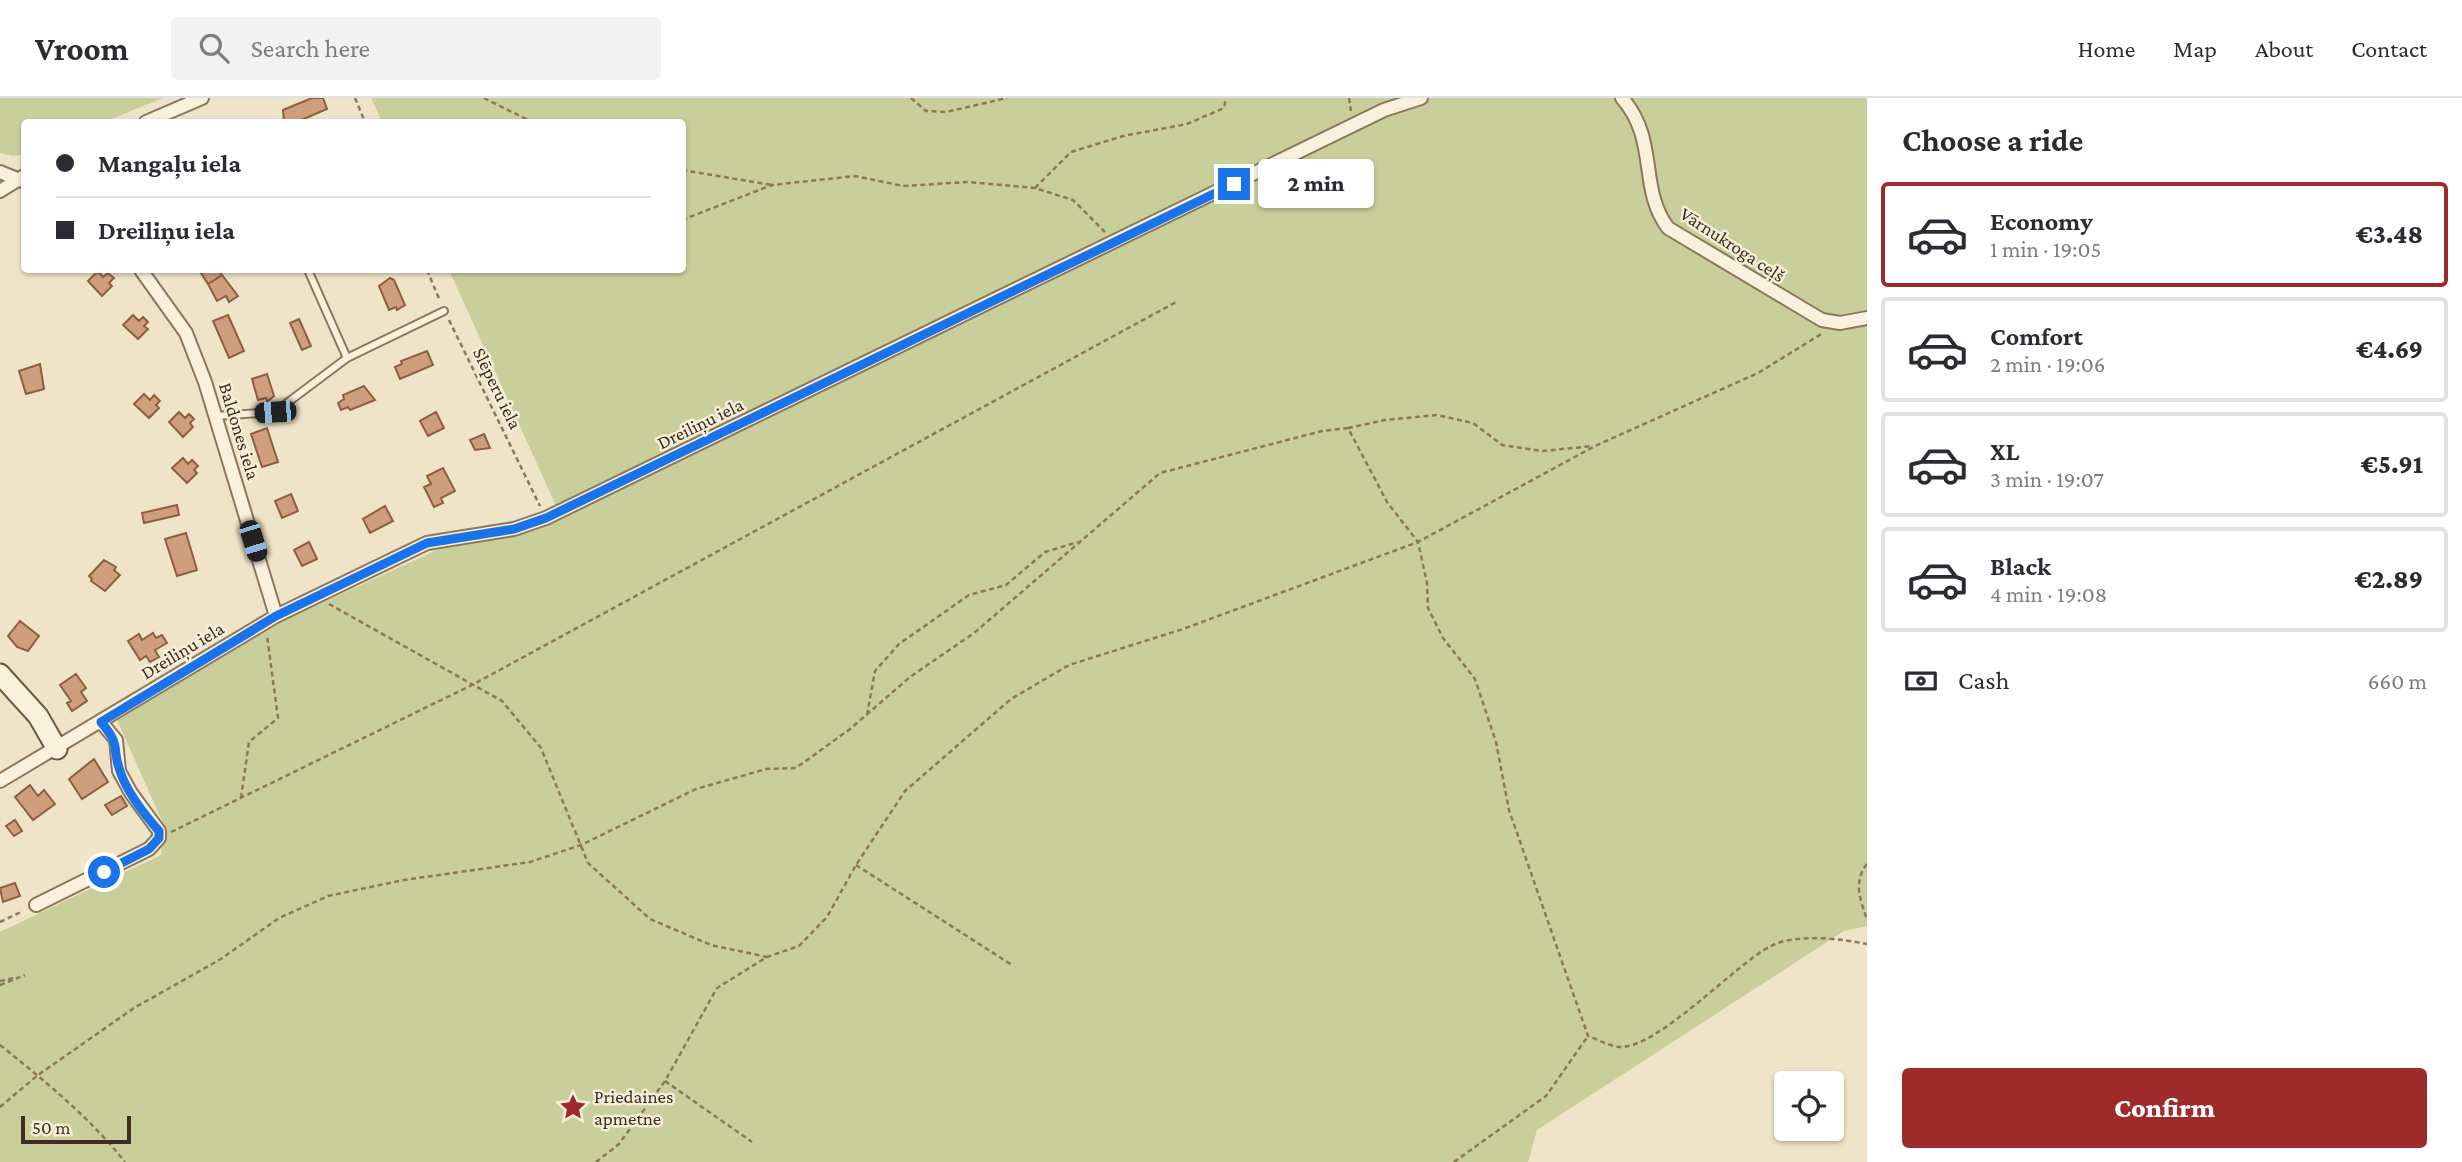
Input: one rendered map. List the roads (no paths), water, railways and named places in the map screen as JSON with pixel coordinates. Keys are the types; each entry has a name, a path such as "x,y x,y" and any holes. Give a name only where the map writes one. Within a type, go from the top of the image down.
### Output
{"street":[{"path":"153,119 202,98"},
{"name":"Dreiliņu iela","path":"0,781 270,619 427,543 514,529 546,518 1384,110 1421,98"},
{"name":"Vārnukroga ceļš","path":"1622,98 1647,144 1652,196 1657,213 1668,228 1822,320 1840,323 1867,318"},
{"path":"0,172 21,179"},
{"path":"0,191 21,180"},
{"name":"Baldones iela","path":"143,273 186,333 215,416 270,619"},
{"path":"0,674 38,716 57,749"},
{"path":"36,905 149,849 159,838 159,831 131,793 119,771 116,740 101,722"}],"lane":[{"path":"309,273 347,358"},
{"path":"215,416 275,412 347,358 444,311"}],"place":[{"name":"Priedaines apmetne","path":"573,1107"}]}
